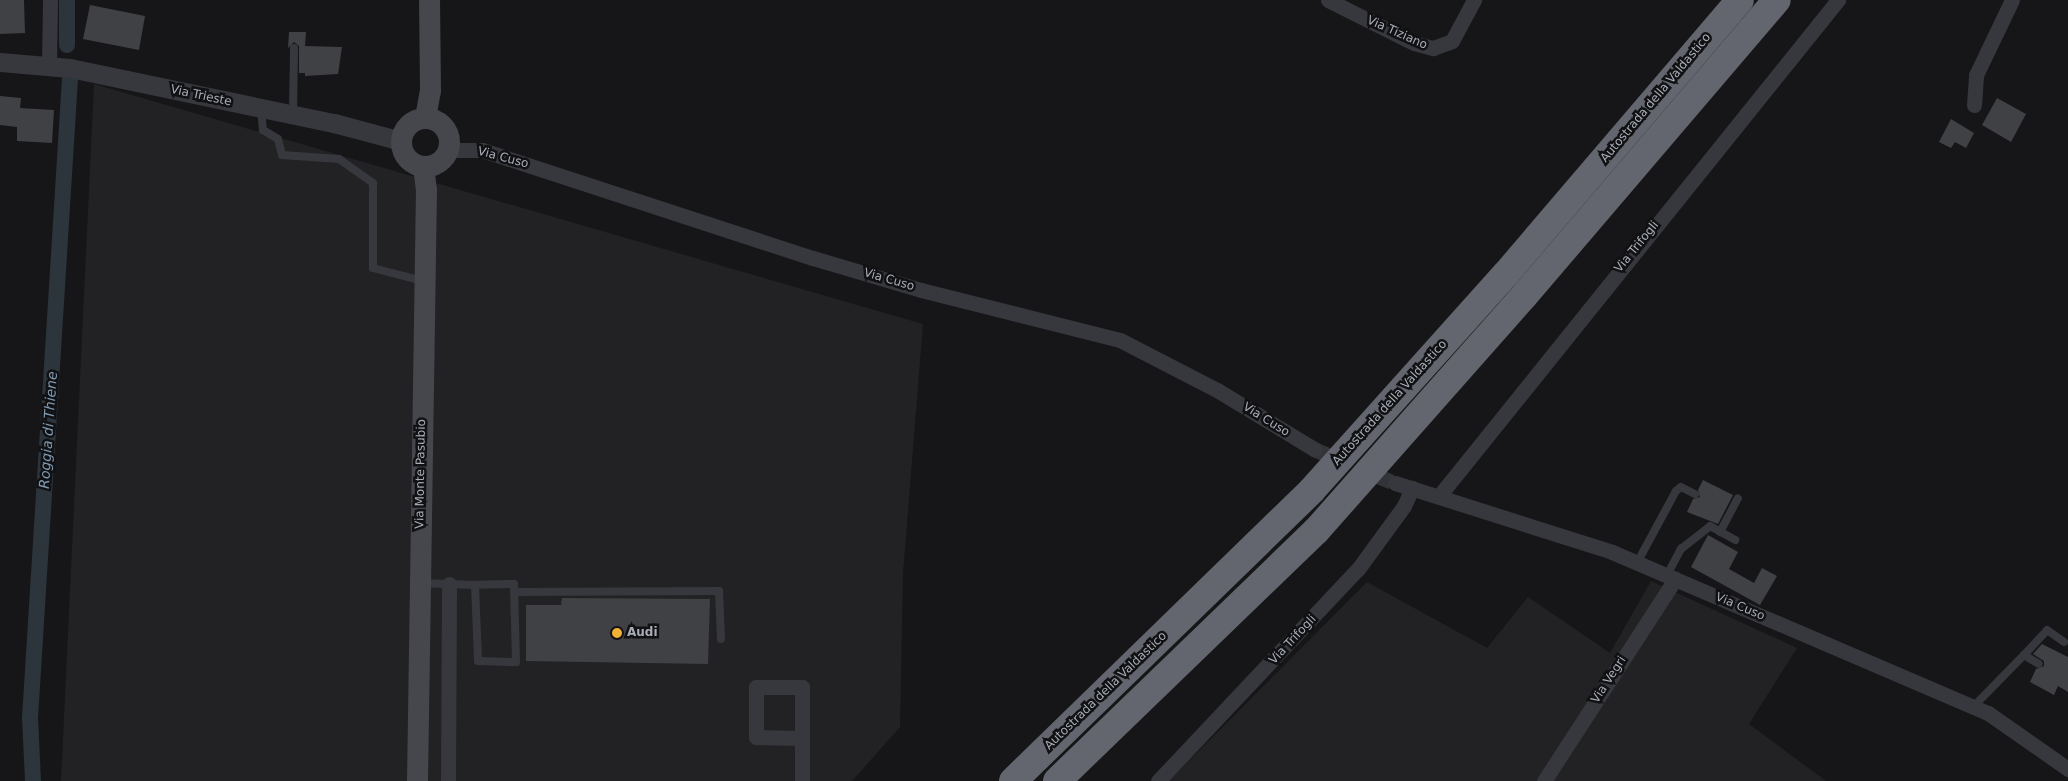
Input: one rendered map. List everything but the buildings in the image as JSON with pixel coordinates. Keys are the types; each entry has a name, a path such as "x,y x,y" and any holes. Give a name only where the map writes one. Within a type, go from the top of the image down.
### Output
{"highway":[{"name":"Autostrada della Valdastico","path":"1013,781 1312,490 1506,274 1740,0"},
{"path":"1057,781 1316,531 1524,296 1776,0"}],"main road":[{"path":"425,118 430,91 429,0"},
{"path":"425,118 445,128 448,150 439,163 423,167 404,155 401,141 406,127 425,118"},
{"name":"Via Monte Pasubio","path":"417,781 423,281 426,190 423,167"}],"street":[{"path":"49,65 50,0"},
{"name":"Via Tiziano","path":"1328,0 1414,43 1432,48 1452,41 1474,0"},
{"name":"Via Trifogli","path":"1438,496 1838,0"},
{"path":"1974,105 1976,75 2012,0"},
{"name":"Via Trieste","path":"0,62 49,65 261,108 401,141"},
{"name":"Via Cuso","path":"448,150 482,150 813,258 921,290 1120,340 1217,390 1314,449"},
{"name":"Via Cuso","path":"1395,482 1539,527 1671,577 1973,707 2016,732 2068,769"},
{"name":"Via Trifogli","path":"1158,781 1358,570 1404,506 1412,488"},
{"name":"Via Vegri","path":"1544,781 1671,577"},
{"path":"448,584 448,781"},
{"path":"802,738 756,737 756,687 802,687 802,738 802,781"}],"lane":[{"path":"292,115 294,48"},
{"path":"261,108 263,130 278,139 282,155 339,159 373,183 373,268 423,281"},
{"path":"1637,563 1676,491 1681,488 1695,494"},
{"path":"1720,532 1738,498"},
{"path":"1671,577 1681,549 1710,526 1735,540"},
{"path":"419,583 514,584 516,662 478,661 475,585"},
{"path":"514,592 720,591 721,639"},
{"path":"1973,707 2047,630 2064,642"},
{"path":"2024,655 2039,664"}],"shaded area":[{"path":"94,84 923,324 903,573 900,727 852,781 61,781"},
{"path":"1651,581 1797,648 1749,724 1826,781 1169,781 1367,582 1487,648 1528,597 1610,653"}],"waterway":[{"name":"Roggia di Thiene","path":"67,0 67,45"},
{"name":"Roggia di Thiene","path":"33,781 30,718 70,79"}],"tunnel":[{"path":"1314,449 1395,483"}],"place":[{"name":"Audi","path":"617,633"}]}
